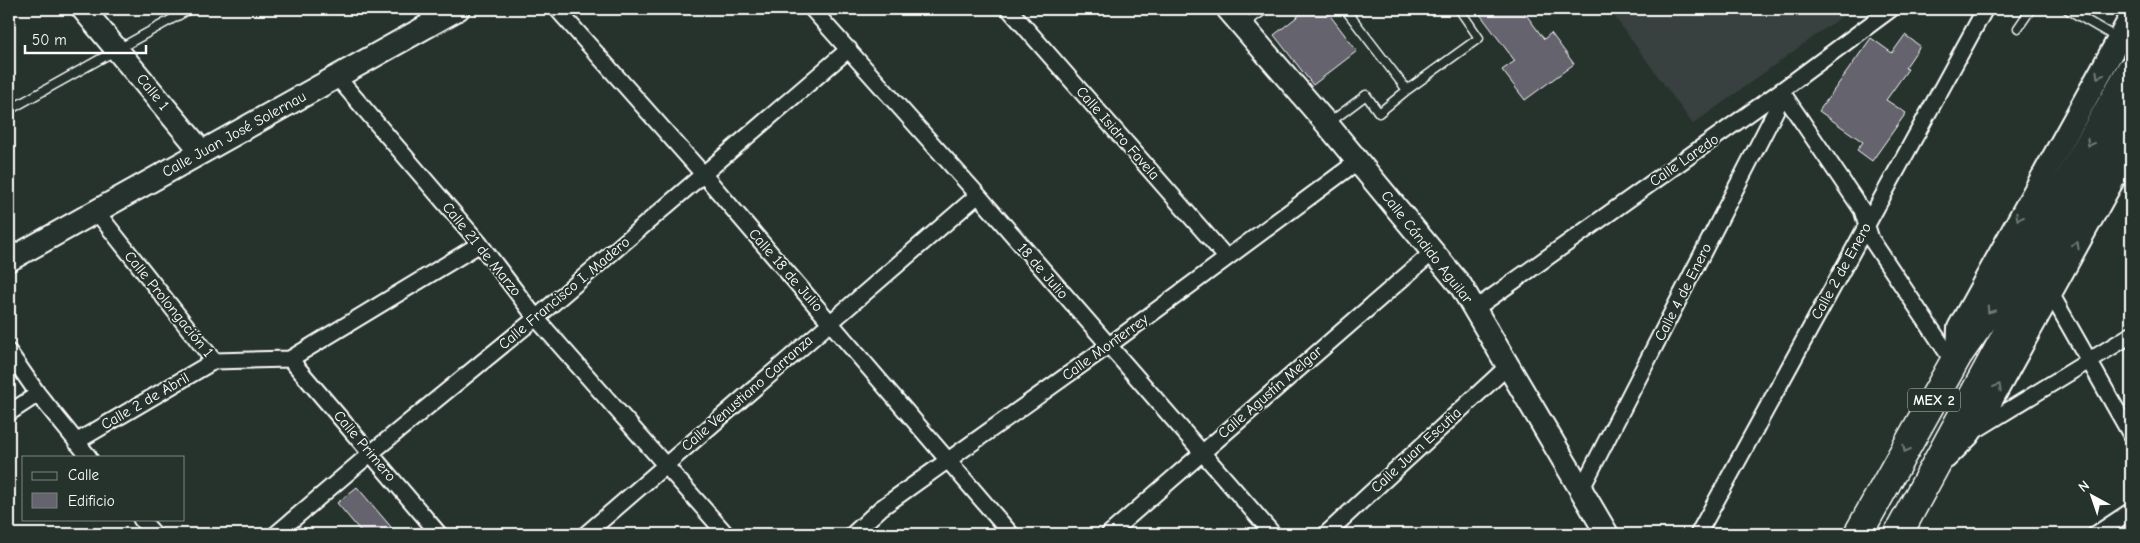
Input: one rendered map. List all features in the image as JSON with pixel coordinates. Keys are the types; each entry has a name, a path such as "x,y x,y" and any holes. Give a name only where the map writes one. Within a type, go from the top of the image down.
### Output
{"highway":[{"name":"MEX 2","path":"1858,534 1956,359 2036,278 2131,70"},
{"name":"MEX 2","path":"1898,534 2036,278 2131,111"}],"street":[{"name":"Calle 1","path":"83,9 202,152"},
{"name":"Calle Juan José Solernau","path":"9,260 337,77 431,15 458,9"},
{"name":"Calle 18 de Julio","path":"557,9 704,175 1011,534"},
{"name":"18 de Julio","path":"812,9 978,195 1273,534"},
{"name":"Calle Isidro Favela","path":"1010,9 1226,257"},
{"name":"Calle Laredo","path":"1475,308 1784,90 1891,9"},
{"name":"Calle 2 de Enero","path":"1698,534 1985,9"},
{"name":"Calle Cándido Aguilar","path":"1235,17 1358,161 1460,286 1475,308 1507,367 1581,490 1601,531"},
{"path":"1956,359 1959,328 2131,17"},
{"name":"Calle Francisco I. Madero","path":"276,534 371,453 536,318 849,49"},
{"name":"Calle 21 de Marzo","path":"337,77 480,244 536,318 726,534"},
{"path":"1784,90 1862,210 1871,239 1956,359"},
{"name":"Calle 4 de Enero","path":"1581,490 1776,110 1784,90"},
{"path":"1936,466 1968,435 1988,406 2036,278 2131,147"},
{"name":"Calle Monterrey","path":"853,534 881,508 1108,346 1358,161"},
{"name":"Calle Venustiano Carranza","path":"586,534 830,321 978,195"},
{"name":"Calle Prolongación 1","path":"96,211 214,361 290,359"},
{"path":"290,359 480,244"},
{"name":"Calle Agustín Melgar","path":"1109,534 1433,252"},
{"path":"2036,278 2088,360 2131,435"},
{"path":"1968,435 2131,335"},
{"path":"9,352 38,394 88,456"},
{"name":"Calle Primero","path":"290,359 439,534"},
{"name":"Calle 2 de Abril","path":"76,442 214,361"},
{"name":"Calle Juan Escutia","path":"1326,534 1507,367"},
{"path":"9,413 38,394"},
{"path":"2096,534 2131,511"},
{"path":"142,520 154,534"}],"lane":[{"path":"9,110 190,9"},
{"path":"1235,17 1266,9"},
{"path":"1345,9 1407,90"},
{"path":"1327,124 1366,95 1378,113 1480,38 1459,9"},
{"path":"2018,28 2032,9"},
{"path":"2067,9 2119,40"}],"shaded area":[{"path":"1609,9 1852,9 1693,124"}],"building":[{"path":"1307,9 1325,9 1357,51 1313,85 1274,35"},
{"path":"1476,9 1522,9 1544,39 1551,33 1574,64 1525,100 1502,70 1515,61"},
{"path":"1905,35 1920,46 1905,68 1908,69 1886,100 1906,113 1872,161 1857,150 1863,142 1819,111 1871,38 1892,53"},
{"path":"357,487 397,534 363,534 337,503"}]}
